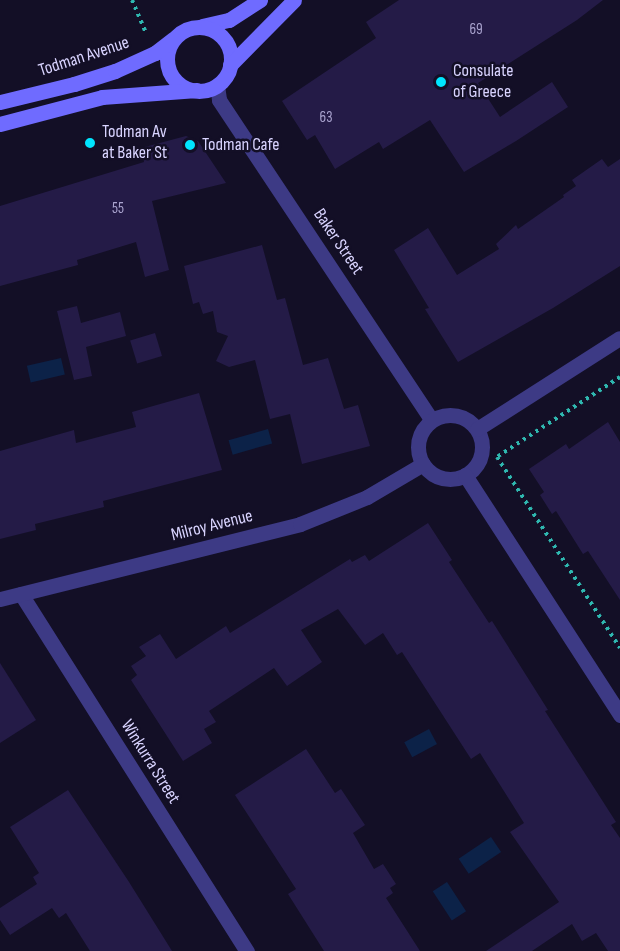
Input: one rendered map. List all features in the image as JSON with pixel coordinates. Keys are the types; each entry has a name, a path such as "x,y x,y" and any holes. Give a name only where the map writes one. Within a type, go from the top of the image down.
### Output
{"main road":[{"path":"197,90 185,88 176,81 170,71 167,60 169,48 175,38 184,30 229,20 260,0"},
{"path":"0,124 102,97 208,90 226,76 230,65 294,0"},
{"path":"196,27 208,28 218,33 226,42 230,65"},
{"name":"Todman Avenue","path":"0,102 74,84 133,64 155,53 175,38"}],"street":[{"name":"Baker Street","path":"218,84 219,100 432,420"},
{"path":"477,429 620,338"},
{"path":"442,416 462,417 477,429 482,450 474,469 465,475 447,479 429,471 423,464 418,445 425,427 432,420 442,416"},
{"name":"Milroy Avenue","path":"0,599 300,525 356,502 423,464"},
{"path":"465,475 620,715"},
{"name":"Winkurra Street","path":"21,594 247,951"}],"path":[{"path":"132,0 155,53"},
{"path":"620,377 497,457 620,648"}],"water":[{"path":"61,358 65,375 31,382 27,366"},
{"path":"268,429 272,443 233,455 229,440"},
{"path":"429,729 437,744 412,757 404,742"},
{"path":"491,837 501,852 469,874 459,859"},
{"path":"447,882 466,911 452,921 433,891"}],"building":[{"path":"399,0 603,0 577,20 478,83 500,117 552,82 568,107 516,141 464,172 430,120 383,149 379,142 335,169 315,135 307,140 282,101 376,38 366,22"},
{"path":"186,136 198,141 226,183 152,201 169,270 145,277 136,242 77,260 78,265 0,286 0,206 144,162 141,148"},
{"path":"602,159 608,167 620,159 620,266 553,308 458,362 425,309 429,308 394,250 428,228 457,275 499,249 496,244 516,225 518,229 564,197 563,195 576,186 572,180"},
{"path":"262,245 277,300 285,298 303,365 328,358 344,409 358,405 370,446 302,464 290,414 270,419 255,360 229,367 216,361 228,336 217,332 213,311 203,314 199,302 193,304 184,266"},
{"path":"77,306 81,323 120,312 126,336 86,347 92,376 74,380 57,311"},
{"path":"155,333 162,356 137,364 130,341"},
{"path":"199,393 222,470 103,501 104,507 35,524 36,530 0,539 0,451 74,430 76,443 136,427 132,412"},
{"path":"608,422 620,442 620,600 588,551 583,554 556,511 552,514 540,495 544,492 529,469 566,444 569,449"},
{"path":"428,523 452,560 449,562 489,623 492,621 548,710 545,711 616,822 611,825 620,838 620,951 608,951 596,933 582,941 572,924 532,951 486,951 559,902 510,832 524,823 480,753 471,759 402,652 397,655 383,633 365,645 338,609 301,630 322,662 287,686 274,668 209,711 216,722 204,729 212,743 183,761 131,680 137,675 131,666 146,656 139,647 160,634 176,659 226,626 230,633 350,559 352,562 365,555 369,561"},
{"path":"0,663 36,720 0,743"},
{"path":"306,749 335,793 341,789 365,825 353,833 374,869 383,864 396,884 390,888 393,893 386,898 420,951 324,951 288,894 296,889 235,795"},
{"path":"68,790 172,951 90,951 66,913 59,918 52,908 10,935 0,920 0,908 37,884 33,877 39,873 10,827"}],"place":[{"name":"Consulate of Greece","path":"441,82"},
{"name":"Todman Av at Baker St","path":"90,143"},
{"name":"Todman Cafe","path":"190,145"}]}
